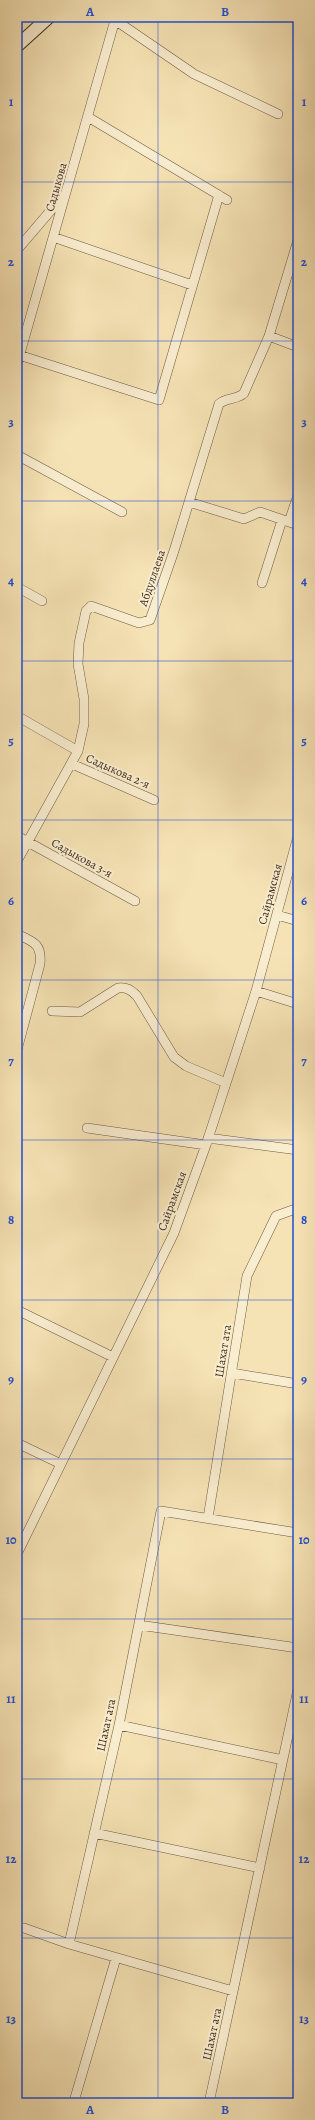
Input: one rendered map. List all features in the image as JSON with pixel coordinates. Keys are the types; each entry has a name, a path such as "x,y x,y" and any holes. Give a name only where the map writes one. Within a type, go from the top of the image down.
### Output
{"main road":[{"path":"17,46 49,17"}],"street":[{"path":"114,18 194,74 278,114"},
{"name":"Садыкова","path":"18,360 88,117 114,18"},
{"path":"18,360 160,400 192,286 223,197 88,117"},
{"path":"17,250 66,193"},
{"path":"54,237 192,286"},
{"name":"Абдуллаева","path":"17,861 78,751 84,724 84,699 78,664 79,643 86,611 91,606 139,623 150,620 189,502 219,404 226,400 241,396 244,393 269,336 298,240"},
{"path":"269,336 298,347"},
{"path":"17,455 122,512"},
{"path":"262,584 290,522 298,495"},
{"path":"189,502 244,519 260,512 290,522"},
{"path":"17,587 42,601"},
{"name":"Садыкова 2-я","path":"17,716 78,751"},
{"name":"Садыкова 2-я","path":"72,764 154,800"},
{"name":"Садыкова 3-я","path":"17,836 135,900"},
{"name":"Сайрамская","path":"17,1554 174,1233 207,1142 256,991 298,836"},
{"path":"277,915 298,921"},
{"path":"17,934 37,944 41,954 40,964 17,1050"},
{"path":"52,1011 80,1012 118,988 125,987 132,990 137,996 174,1057 186,1066 226,1083"},
{"path":"256,991 298,1004"},
{"path":"87,1128 207,1142 298,1150"},
{"name":"Шахат ата","path":"69,1944 119,1725 161,1510 208,1518 247,1276 276,1216 298,1208"},
{"path":"17,1310 113,1357"},
{"path":"232,1374 298,1384"},
{"path":"17,1443 61,1464"},
{"path":"208,1518 298,1533"},
{"path":"139,1625 298,1648"},
{"name":"Шахат ата","path":"210,2103 298,1689"},
{"path":"119,1725 283,1760"},
{"path":"94,1832 260,1868"},
{"path":"17,1928 24,1928 69,1944 233,1991"},
{"path":"75,2098 116,1958"}]}
